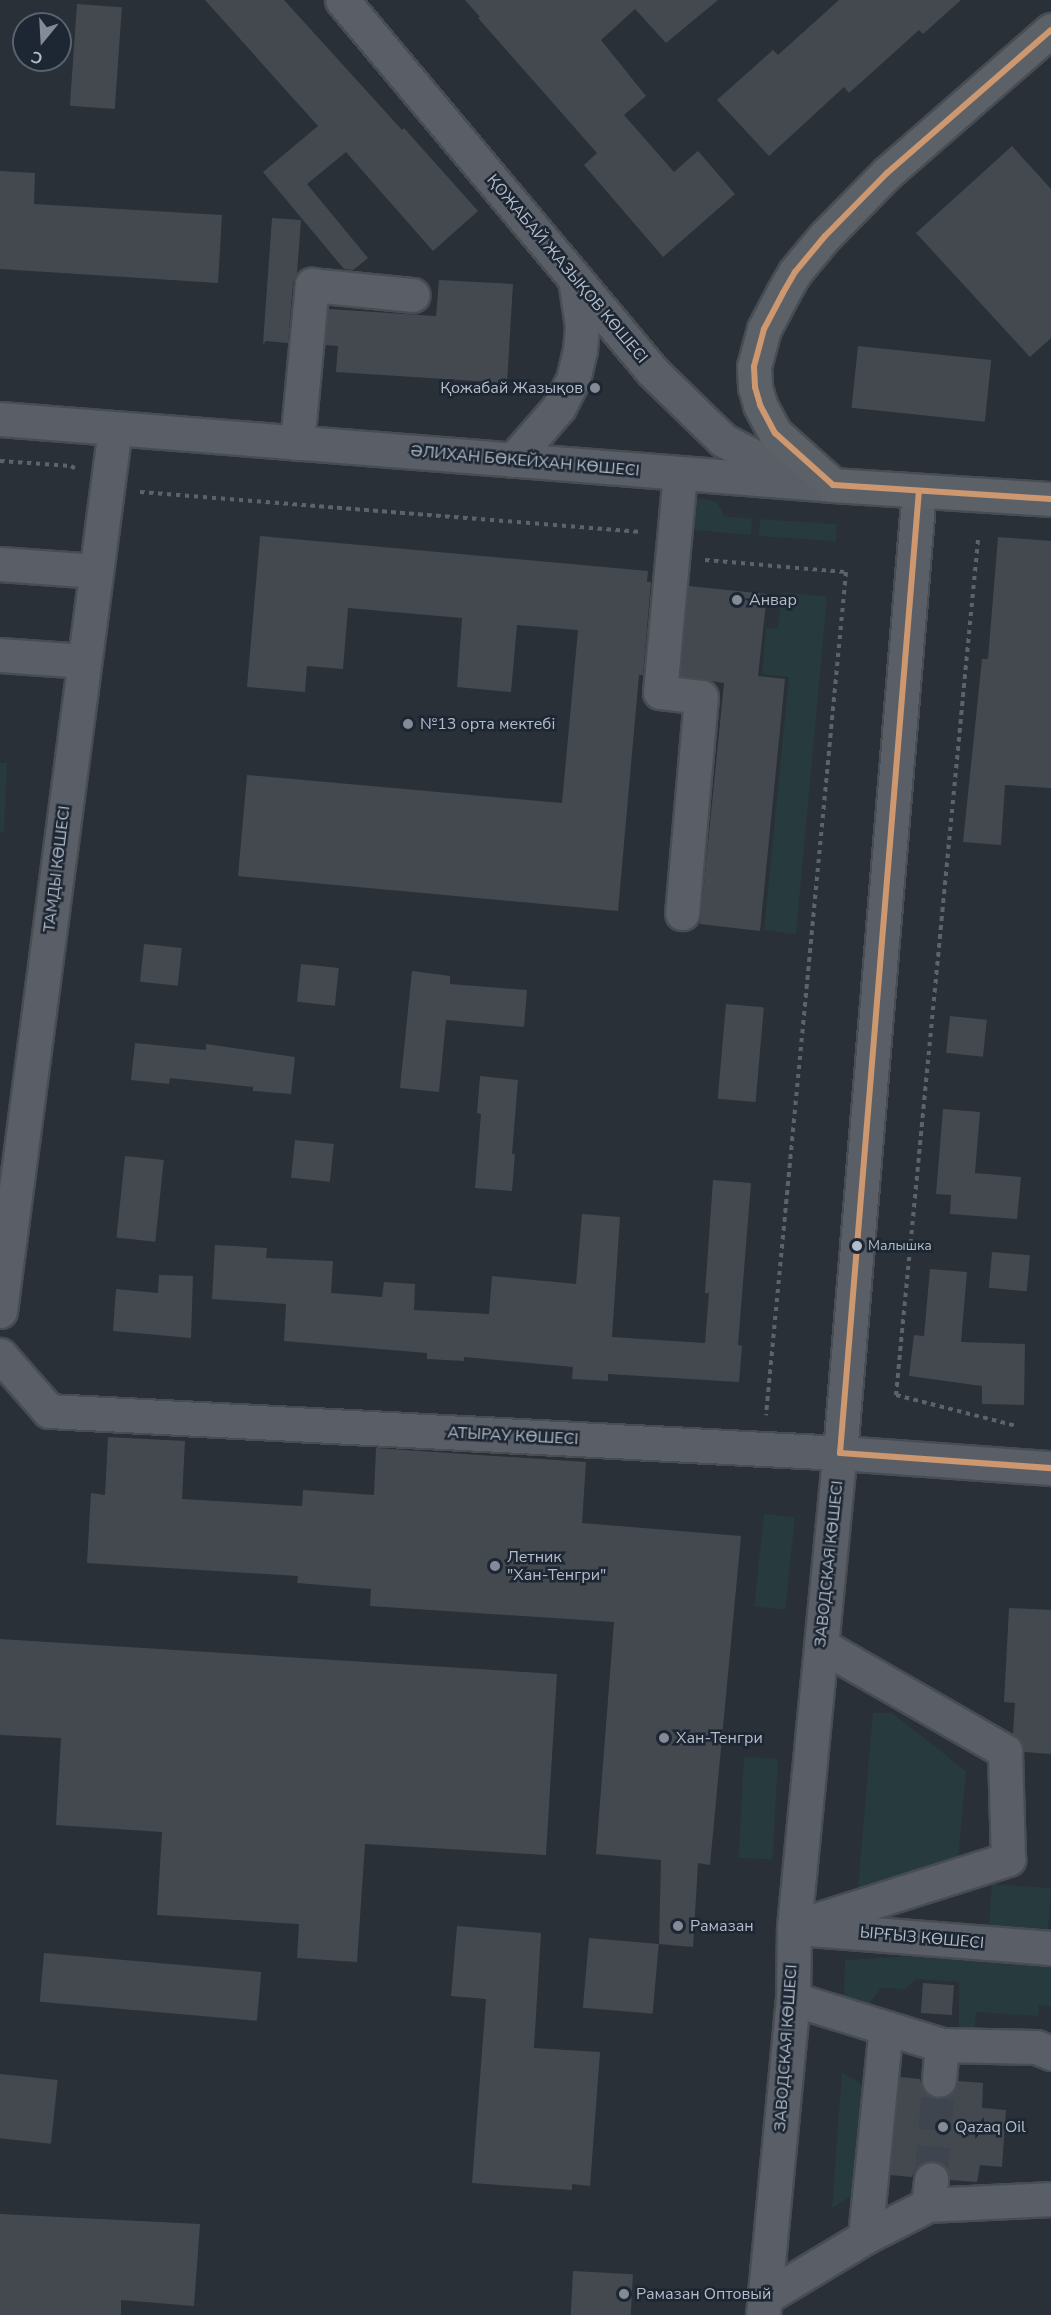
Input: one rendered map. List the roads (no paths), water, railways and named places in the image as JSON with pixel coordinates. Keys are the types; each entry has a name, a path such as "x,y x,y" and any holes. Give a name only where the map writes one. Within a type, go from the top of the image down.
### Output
{"main road":[{"path":"833,485 775,433 760,405 754,387 754,367 764,329 795,272 825,236 887,173 1051,30"},
{"name":"ӘЛИХАН БӨКЕЙХАН КӨШЕСІ","path":"833,485 1051,500"}],"street":[{"name":"ҚОЖАБАЙ ЖАЗЫҚОВ КӨШЕСІ","path":"342,0 652,371 723,440 759,459 833,485"},
{"path":"513,460 559,407 573,380 580,350 582,326 575,279"},
{"path":"297,443 312,285 413,294"},
{"name":"ӘЛИХАН БӨКЕЙХАН КӨШЕСІ","path":"0,419 833,485"},
{"name":"ТАМДЫ КӨШЕСІ","path":"0,1311 115,428"},
{"path":"680,473 660,692 701,697 682,913"},
{"name":"ЗАВОДСКАЯ КӨШЕСІ","path":"764,2307 793,1999 794,1927 840,1453 919,490"},
{"path":"0,564 96,571"},
{"path":"0,655 84,661"},
{"name":"АТЫРАУ КӨШЕСІ","path":"0,1355 49,1411 840,1453 1051,1468"},
{"path":"794,1927 1008,1860 1005,1751 821,1645"},
{"name":"ЫРҒЫЗ КӨШЕСІ","path":"794,1927 1051,1948"},
{"path":"793,1999 942,2046 1036,2047 1051,2053"},
{"path":"865,2237 886,2028"},
{"path":"939,2080 942,2046"},
{"path":"764,2307 930,2192 1051,2199"}],"tunnel":[{"path":"931,2179 939,2080"}],"place":[{"name":"Қожабай Жазықов","path":"595,388"},
{"name":"Анвар","path":"737,600"},
{"name":"№13 орта мектебі","path":"408,724"},
{"name":"Малышка","path":"857,1246"},
{"name":"Летник \"Хан-Тенгри\"","path":"495,1566"},
{"name":"Хан-Тенгри","path":"664,1738"},
{"name":"Рамазан","path":"678,1926"},
{"name":"Qazaq Oil","path":"943,2127"},
{"name":"Рамазан Оптовый","path":"624,2294"}]}
